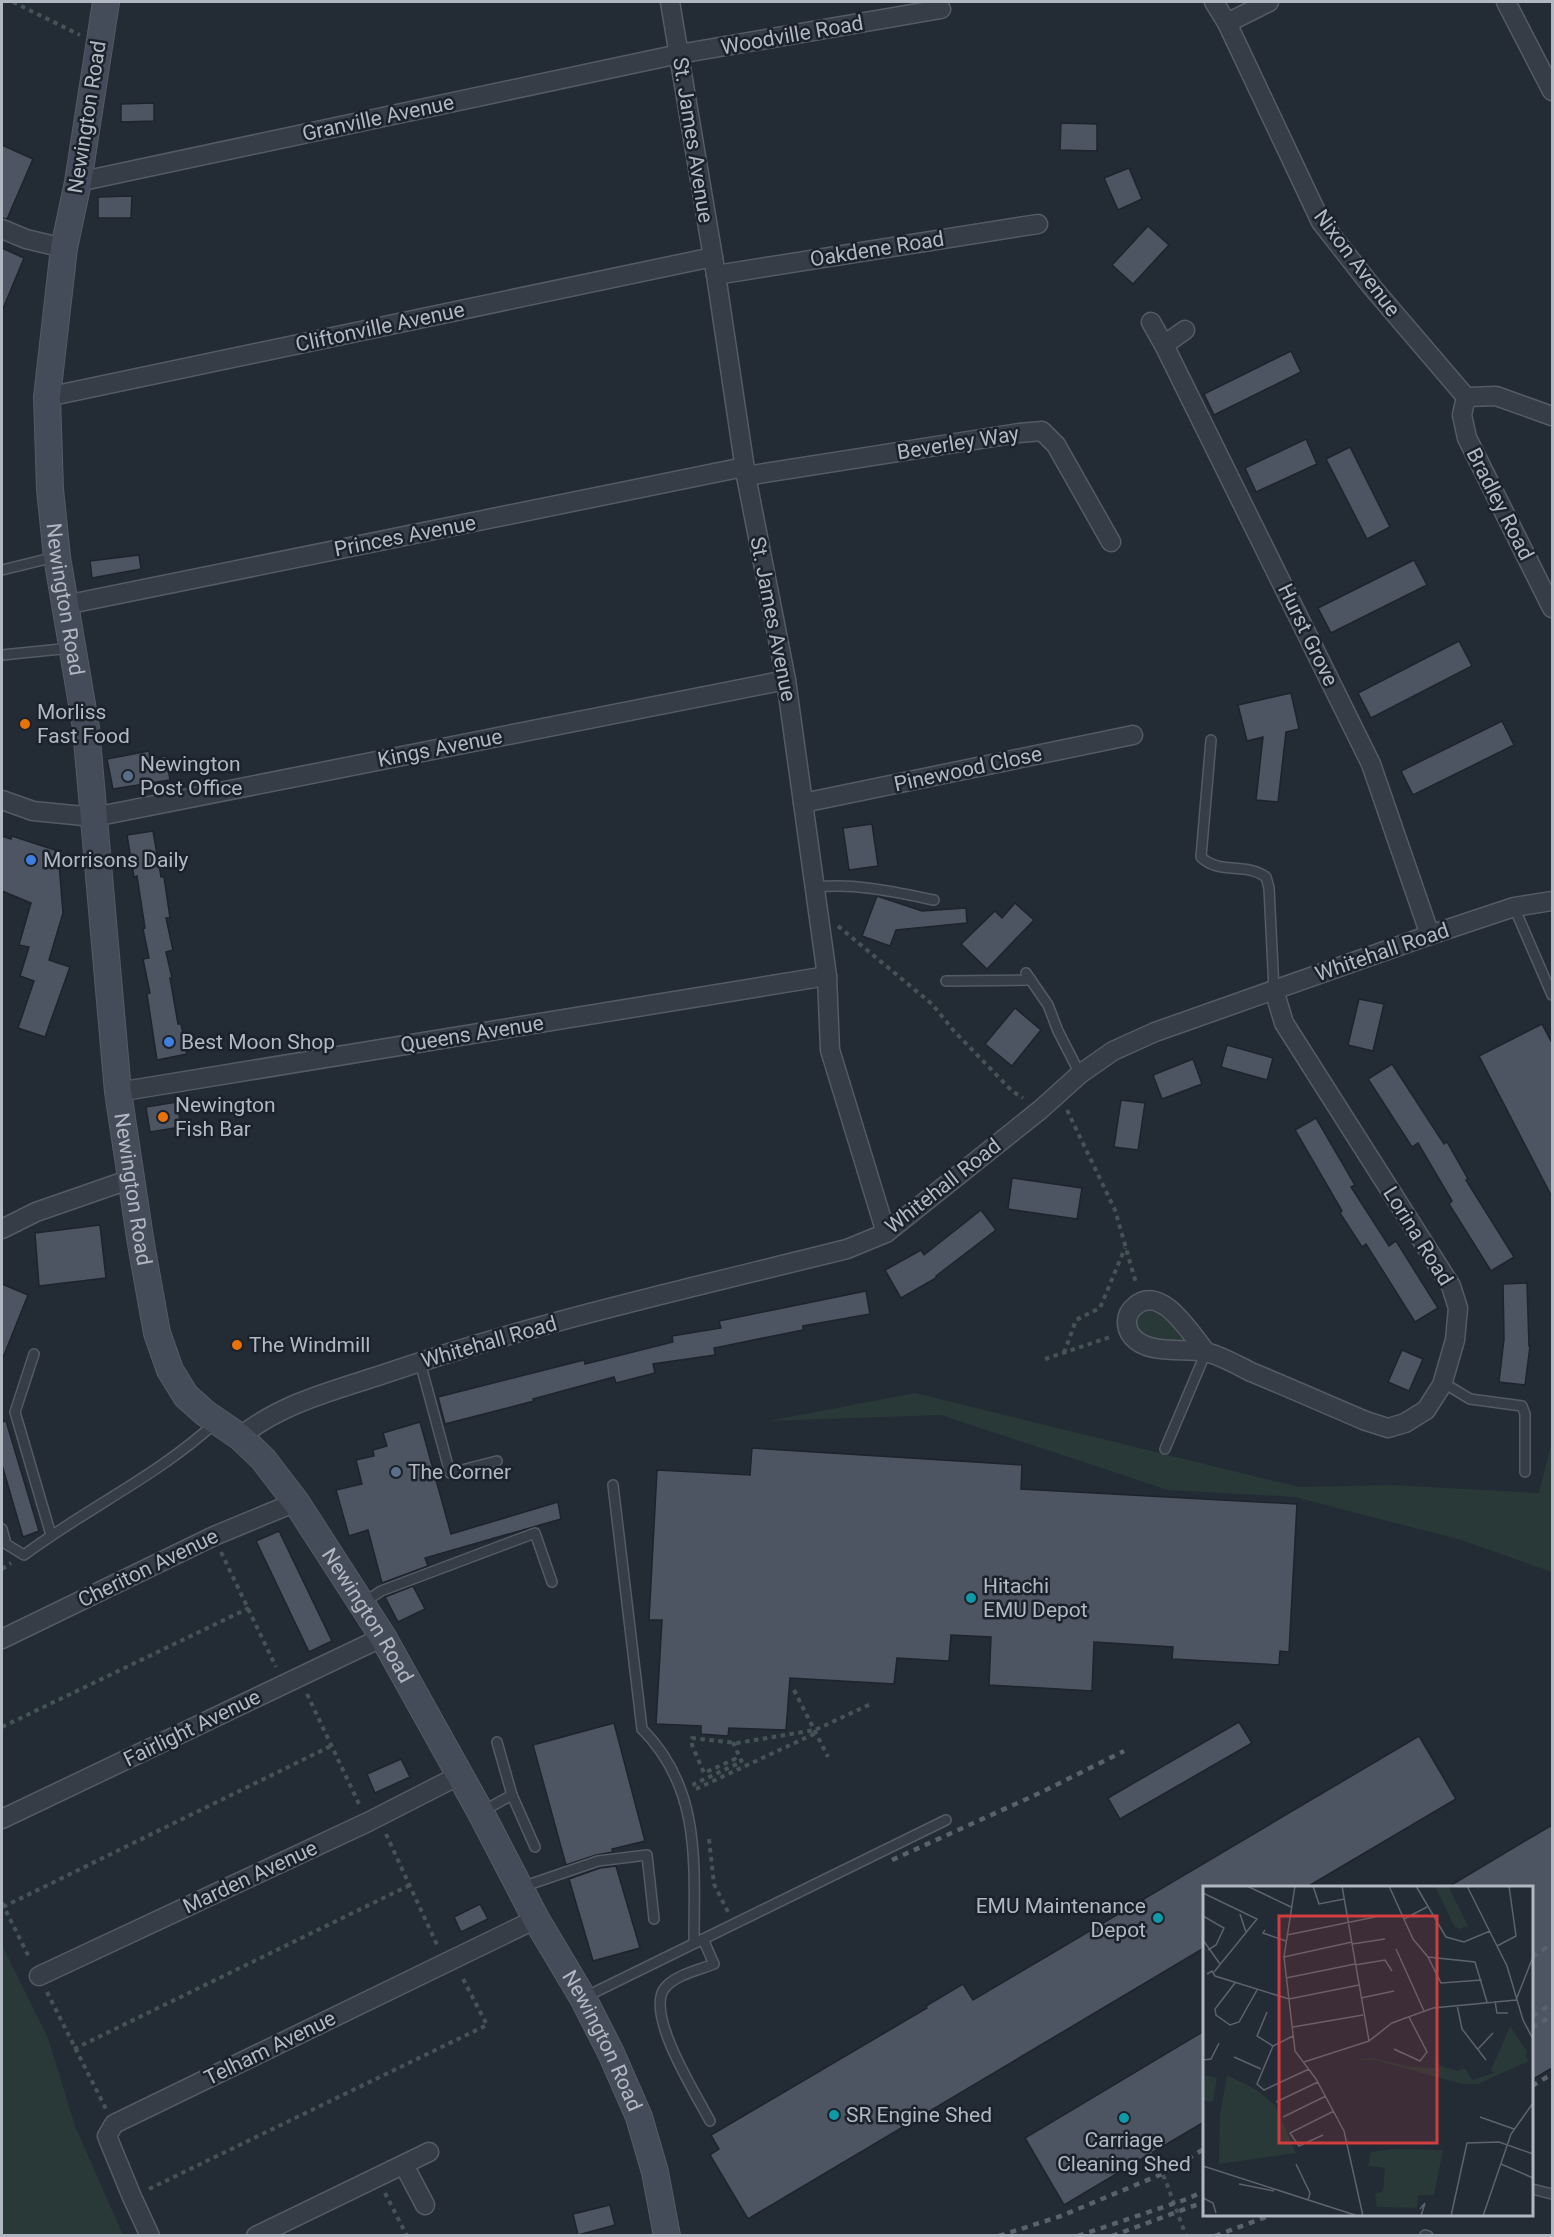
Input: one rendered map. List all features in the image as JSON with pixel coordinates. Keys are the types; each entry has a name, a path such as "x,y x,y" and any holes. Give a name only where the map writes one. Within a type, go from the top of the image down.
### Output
{"main road":[{"name":"Newington Road","path":"106,2 78,182 64,248 47,397 50,489 57,557 86,728 118,1092 157,1333 170,1370 186,1396 205,1413 240,1437 262,1459 296,1502 383,1637 481,1813 536,1919 583,1998 611,2053 639,2117 655,2172 663,2234"}],"street":[{"name":"St. James Avenue","path":"670,2 745,471 786,680 827,976 830,1050 886,1233"},
{"name":"Nixon Avenue","path":"1214,2 1227,23 1321,222 1372,287 1466,397"},
{"path":"1227,23 1269,2"},
{"path":"1506,2 1552,91"},
{"name":"Woodville Road","path":"679,54 941,9"},
{"name":"Granville Avenue","path":"78,182 679,54"},
{"name":"Oakdene Road","path":"714,266 1038,224"},
{"path":"2,229 26,239 64,248"},
{"name":"Cliftonville Avenue","path":"47,397 714,266"},
{"name":"Hurst Grove","path":"1151,322 1371,764 1430,934"},
{"path":"1164,345 1185,330"},
{"path":"1466,397 1496,396 1552,416"},
{"name":"Bradley Road","path":"1466,397 1462,416 1467,438 1552,608"},
{"name":"Beverley Way","path":"745,471 1019,432 1042,431 1056,445 1111,542"},
{"name":"Princes Avenue","path":"65,605 745,471"},
{"name":"Kings Avenue","path":"2,800 33,811 94,816 786,680"},
{"name":"Pinewood Close","path":"803,803 1133,735"},
{"name":"Whitehall Road","path":"240,1437 257,1423 293,1405 420,1362 590,1314 847,1249 886,1233 1040,1110 1080,1074 1113,1051 1155,1032 1430,934 1514,907 1552,900"},
{"name":"Queens Avenue","path":"118,1092 827,976"},
{"name":"Lorina Road","path":"1129,1331 1139,1342 1149,1346 1206,1352 1366,1421 1388,1428 1405,1423 1426,1410 1442,1382 1455,1340 1458,1308 1451,1286 1284,1023 1274,990"},
{"path":"2,1229 36,1212 131,1179"},
{"path":"1129,1331 1126,1323 1130,1310 1141,1300"},
{"name":"Lorina Road","path":"1141,1300 1159,1301 1172,1312 1206,1352"},
{"name":"Cheriton Avenue","path":"2,1639 214,1536 296,1502"},
{"name":"Fairlight Avenue","path":"2,1819 383,1637"},
{"name":"Marden Avenue","path":"39,1976 373,1820 460,1775"},
{"name":"Telham Avenue","path":"114,2124 536,1919"},
{"path":"114,2124 107,2136 150,2235"},
{"path":"256,2235 429,2152"},
{"path":"404,2165 425,2205"}],"lane":[{"path":"2,570 57,557"},
{"path":"2,655 73,648"},
{"path":"1211,740 1201,857 1209,865 1258,871 1266,877 1269,888 1274,990"},
{"path":"816,887 837,885 877,889 934,900"},
{"path":"1514,907 1552,995"},
{"path":"946,981 1029,977 1048,1005 1058,1031 1080,1074"},
{"path":"1165,1449 1206,1352"},
{"path":"34,1354 15,1412 51,1535"},
{"path":"420,1362 450,1473 496,1461"},
{"path":"1442,1382 1470,1399 1522,1406 1525,1414 1524,1472"},
{"path":"2,1528 6,1544 24,1554 168,1461 192,1444 217,1421"},
{"path":"613,1485 642,1729 656,1742 667,1758 683,1794 690,1823 696,1877 698,1941 714,1964 681,1977 666,1987 660,1998 661,2014 669,2040 710,2121"},
{"path":"363,1603 381,1591 535,1533 552,1582"},
{"path":"497,1742 512,1795 535,1847"},
{"path":"481,1813 512,1795"},
{"path":"583,1998 946,1820"},
{"path":"520,1888 598,1862 647,1855 654,1919"},
{"path":"1533,2189 1552,2194"}],"path":[{"path":"13,2 99,44"},
{"path":"820,922 840,927 932,1004 954,1031 1012,1091 1040,1110"},
{"path":"1059,1093 1115,1210 1141,1300"},
{"path":"1064,1353 1076,1320 1100,1308 1126,1247"},
{"path":"1045,1359 1129,1331"},
{"path":"132,2197 487,2025 449,1961 410,1885 331,1746 249,1608 214,1536"},
{"path":"2,1726 249,1608"},
{"path":"794,1690 828,1757"},
{"path":"816,1731 737,1743 692,1738 692,1744 704,1773 735,1759 737,1764 694,1784 696,1790 744,1767 816,1731 873,1702"},
{"path":"732,1741 744,1767"},
{"path":"114,2124 2,1905 331,1746"},
{"path":"74,2049 410,1885"},
{"path":"1149,2152 1166,2179 1186,2235"},
{"path":"377,2177 407,2235"}],"shaded area":[{"path":"1156,1307 1192,1345 1151,1341 1135,1331 1136,1313"},
{"path":"915,1393 1299,1487 1391,1485 1539,1493 1552,1441 1552,1572 1461,1540 1295,1497 1168,1490 941,1415 768,1421"},
{"path":"2,1945 48,2038 75,2126 123,2235 2,2235"}],"building":[{"path":"154,103 154,121 121,122 121,104"},
{"path":"1061,123 1097,124 1097,151 1060,150"},
{"path":"2,145 33,159 7,219 2,218"},
{"path":"1129,168 1142,199 1118,210 1104,178"},
{"path":"132,196 131,218 98,218 98,197"},
{"path":"1148,226 1169,245 1133,284 1112,265"},
{"path":"2,248 24,258 2,311"},
{"path":"1291,351 1301,372 1214,415 1204,394"},
{"path":"1306,439 1317,464 1256,492 1245,468"},
{"path":"1350,447 1390,527 1367,539 1326,459"},
{"path":"139,555 141,569 92,578 90,561"},
{"path":"1414,560 1427,585 1331,633 1318,608"},
{"path":"1459,641 1472,666 1371,718 1358,693"},
{"path":"1291,693 1299,729 1286,732 1278,802 1256,800 1263,737 1247,741 1238,705"},
{"path":"1502,721 1514,745 1413,795 1401,771"},
{"path":"149,751 150,759 166,756 170,780 113,789 107,759"},
{"path":"872,824 878,866 849,870 843,828"},
{"path":"153,831 161,877 164,877 170,918 166,918 173,950 166,952 178,1024 181,1024 187,1054 157,1060 147,994 150,993 143,959 149,958 143,929 145,928 137,876 134,877 127,835"},
{"path":"2,836 11,839 12,836 58,851 63,913 49,960 70,967 45,1037 18,1028 34,981 20,976 29,947 19,945 31,903 2,891"},
{"path":"877,896 922,911 966,908 967,923 896,930 890,946 862,936"},
{"path":"1015,903 1034,920 987,969 961,944 995,911 1002,918"},
{"path":"1359,999 1384,1004 1373,1051 1348,1045"},
{"path":"1015,1008 1041,1030 1012,1066 985,1044"},
{"path":"1542,1024 1552,1043 1552,1197 1479,1056"},
{"path":"1227,1045 1273,1058 1267,1080 1221,1067"},
{"path":"1193,1059 1202,1084 1162,1099 1153,1075"},
{"path":"1392,1064 1444,1144 1447,1142 1468,1179 1466,1180 1514,1257 1491,1271 1449,1204 1452,1201 1418,1143 1412,1147 1368,1079"},
{"path":"1121,1100 1145,1103 1138,1150 1114,1147"},
{"name":"Newington Fish Bar","path":"177,1102 181,1127 150,1132 146,1107"},
{"path":"1316,1118 1355,1185 1351,1187 1389,1246 1396,1241 1438,1308 1415,1322 1366,1244 1362,1247 1340,1213 1342,1211 1295,1130"},
{"path":"1012,1178 1082,1188 1077,1219 1008,1209"},
{"path":"981,1210 996,1230 936,1278 901,1298 885,1270 921,1250 924,1255"},
{"path":"100,1225 106,1278 39,1286 35,1233"},
{"path":"1527,1283 1530,1346 1525,1385 1499,1382 1504,1339 1503,1284"},
{"path":"2,1284 28,1295 2,1360"},
{"path":"866,1291 870,1314 803,1326 803,1330 714,1348 715,1355 653,1364 655,1373 616,1383 614,1377 445,1424 438,1397 584,1360 585,1364 673,1342 672,1336 721,1328 719,1321"},
{"path":"1402,1350 1423,1359 1409,1391 1388,1382"},
{"path":"6,1421 39,1531 23,1537 2,1465 2,1422"},
{"path":"420,1422 451,1534 558,1502 561,1519 425,1558 428,1566 382,1583 368,1530 349,1536 336,1490 362,1484 356,1460 374,1456 373,1450 387,1446 383,1433"},
{"name":"Hitachi EMU Depot","path":"752,1448 1022,1465 1021,1489 1297,1504 1289,1652 1280,1651 1279,1665 1172,1659 1173,1647 1094,1642 1092,1691 989,1685 991,1637 951,1635 949,1661 897,1658 894,1684 790,1678 786,1730 729,1728 728,1736 701,1734 701,1726 656,1724 662,1620 649,1620 657,1470 750,1475"},
{"path":"279,1531 332,1641 309,1652 256,1541"},
{"path":"413,1586 425,1609 398,1622 385,1597"},
{"path":"1239,1722 1252,1743 1120,1819 1108,1798"},
{"path":"614,1723 645,1841 612,1849 613,1852 566,1865 533,1745"},
{"name":"EMU Maintenance Depot","path":"1419,1736 1456,1799 1309,1886 1203,1886 1203,1949 748,2219 710,2155 719,2149 711,2135 927,2008 926,2006 963,1984 973,2000"},
{"path":"401,1759 410,1777 375,1793 367,1774"},
{"path":"1552,1825 1552,2068 1533,2079 1533,1886 1450,1886"},
{"path":"616,1866 640,1948 593,1961 569,1879 600,1868"},
{"path":"480,1904 488,1919 461,1932 454,1917"},
{"name":"Carriage Cleaning Shed","path":"1203,2032 1203,2123 1064,2205 1025,2138"},
{"path":"610,2205 615,2225 578,2235 573,2214"}],"railway":[{"path":"892,1860 1044,1791 1124,1751"},
{"path":"1533,1956 1552,1944"},
{"path":"1533,2015 1552,2004"},
{"path":"1533,2027 1552,2016"},
{"path":"1533,2085 1552,2074"},
{"path":"999,2236 1061,2216 1162,2174 1203,2150"},
{"path":"1078,2236 1203,2191"},
{"path":"1112,2236 1203,2202"},
{"path":"1215,2236 1269,2216"}],"place":[{"name":"Morliss Fast Food","path":"25,724"},
{"name":"Newington Post Office","path":"128,776"},
{"name":"Morrisons Daily","path":"31,860"},
{"name":"Best Moon Shop","path":"169,1042"},
{"name":"Newington Fish Bar","path":"163,1117"},
{"name":"The Windmill","path":"237,1345"},
{"name":"The Corner","path":"396,1472"},
{"name":"Hitachi EMU Depot","path":"971,1598"},
{"name":"EMU Maintenance Depot","path":"1158,1918"},
{"name":"SR Engine Shed","path":"834,2115"},
{"name":"Carriage Cleaning Shed","path":"1124,2118"}]}
